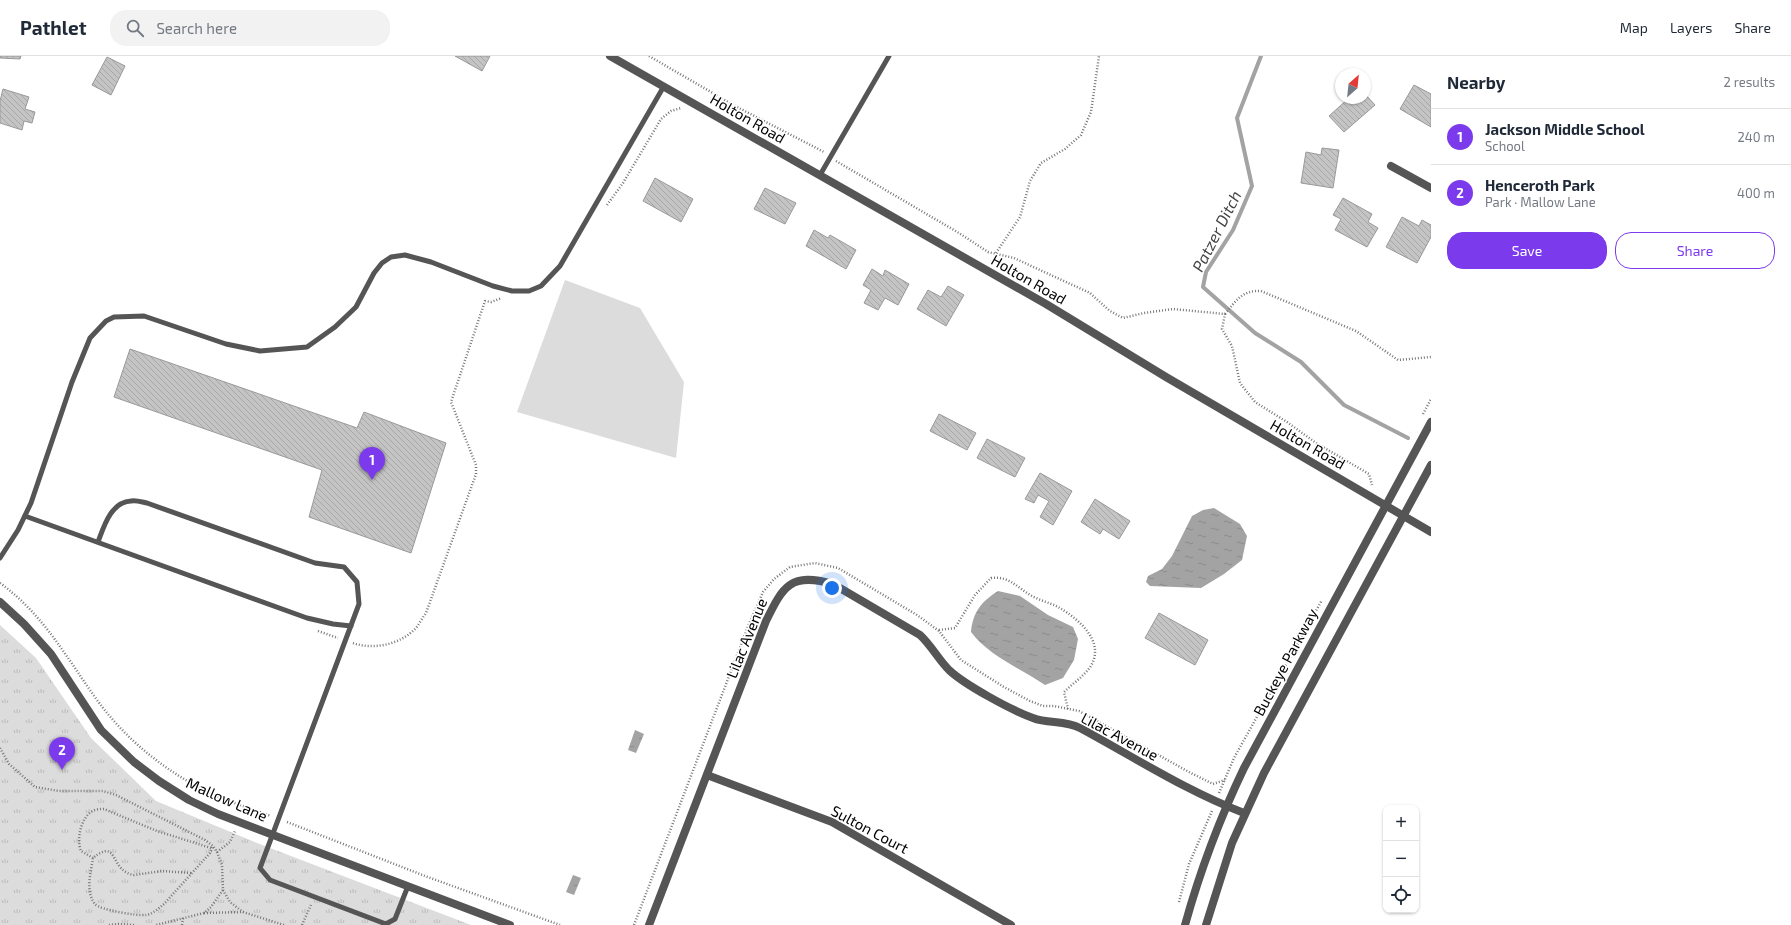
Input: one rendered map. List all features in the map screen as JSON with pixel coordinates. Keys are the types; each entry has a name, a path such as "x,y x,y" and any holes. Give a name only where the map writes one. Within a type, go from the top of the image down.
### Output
{"street":[{"name":"Holton Road","path":"610,56 1046,304 1166,377 1431,532"},
{"path":"1391,166 1431,188"},
{"name":"Buckeye Parkway","path":"1185,925 1202,869 1226,806 1248,761 1431,422"},
{"path":"1206,925 1230,850 1244,813 1264,773 1431,465"},
{"name":"Lilac Avenue","path":"649,925 766,621 778,596 785,588 795,581 807,579 821,580 834,584 909,628 930,644 948,669 961,680 1012,709 1034,718 1078,727 1163,775 1226,806 1244,813"},
{"name":"Mallow Lane","path":"0,602 24,624 51,654 80,701 101,730 134,762 159,781 190,800 218,814 510,925"},
{"name":"Sulton Court","path":"706,775 832,822 1012,925"}],"lane":[{"path":"820,175 889,56"},
{"path":"0,558 18,530 31,503 72,382 90,338 106,321 114,317 144,316 226,344 260,351 307,347 335,327 356,307 374,273 382,263 391,257 405,255 431,262 512,291 529,291 541,286 560,266 664,86"},
{"path":"98,542 106,522 115,508 130,501 147,503 315,563 344,567 357,582 359,604 260,868 270,880 386,924 395,919 408,886"},
{"path":"25,516 307,618 333,624 351,626"}],"path":[{"path":"649,56 735,106 818,148 988,252 1014,258 1090,293 1110,312 1124,318 1144,312 1174,309 1225,313"},
{"path":"996,253 1020,217 1030,181 1041,163 1065,149 1081,135 1091,112 1099,56"},
{"path":"603,210 623,183 661,119 671,111 682,107"},
{"path":"1377,500 1368,474 1316,443 1287,422 1255,402 1240,383 1232,346 1222,329 1225,313 1244,293 1252,290 1261,291 1356,331 1398,360 1431,357"},
{"path":"312,629 356,644 380,646 399,641 415,629 426,613 476,474 476,465 450,402 485,301 491,302 506,297"},
{"path":"634,925 749,624 763,592 774,578 790,567 815,563 838,568 917,615 939,630 961,660 1030,701 1043,706 1079,711 1213,784 1225,780"},
{"path":"939,630 955,628 975,595 991,578 1002,577 1032,596 1060,608 1086,628 1093,641 1095,653 1092,664 1080,678 1064,692 1068,709"},
{"path":"0,583 27,606 50,631 97,700 125,734 151,756 201,789 425,876 560,925"},
{"path":"0,748 10,764 36,788 59,792 103,791 116,795 205,840 212,847 222,865 223,890 230,902 243,912"},
{"path":"93,858 81,851 80,834 83,823 90,813 96,809 104,809 157,832 212,847"},
{"path":"191,872 162,871 134,875 124,872 118,866 111,852 102,850 93,858 89,883 90,894 95,904 104,910 146,915 156,911 210,852 212,847"},
{"path":"204,913 211,907 223,890"},
{"path":"302,925 314,897"},
{"path":"156,925 204,913 243,912 284,925"},
{"path":"182,925 183,918"},
{"path":"109,925 134,925"}],"green space":[{"path":"565,280 640,308 684,382 676,458 517,412"},
{"path":"0,625 36,658 91,738 156,801 257,843 471,925 0,925"}],"water":[{"path":"1214,508 1240,524 1247,536 1242,560 1224,574 1201,588 1150,586 1146,582 1148,576 1162,569 1172,556 1192,516 1203,510"},
{"path":"998,591 1020,596 1048,615 1073,627 1078,639 1074,660 1063,678 1045,685 996,655 971,632 976,613 979,608 987,599"},
{"path":"635,730 644,734 636,753 628,750"},
{"path":"573,875 581,878 574,895 566,892"}],"building":[{"path":"0,56 21,56 20,59 0,58"},
{"path":"455,56 490,56 482,71"},
{"path":"107,57 125,66 111,95 92,85"},
{"path":"1414,85 1431,94 1431,127 1400,109"},
{"path":"3,89 29,97 25,109 35,112 32,123 24,121 22,130 0,123 0,101"},
{"path":"1371,101 1375,105 1344,132 1329,116 1342,104 1371,104"},
{"path":"1322,148 1339,150 1333,188 1301,183 1306,152 1321,155"},
{"path":"655,178 693,199 681,222 643,201"},
{"path":"765,188 796,203 785,224 754,209"},
{"path":"1343,198 1372,214 1368,222 1378,228 1367,247 1335,230 1341,219 1333,215"},
{"path":"1402,217 1419,226 1422,220 1431,225 1431,237 1417,263 1386,247"},
{"path":"814,230 828,238 830,235 856,250 846,269 806,246"},
{"path":"872,269 883,276 885,270 909,284 898,305 885,298 878,310 864,303 871,290 863,285"},
{"path":"948,286 964,295 946,326 917,309 928,290 941,297"},
{"path":"130,349 357,428 364,412 446,443 411,553 309,517 322,470 114,397"},
{"path":"939,414 976,433 967,450 930,431"},
{"path":"987,439 1025,458 1015,477 977,458"},
{"path":"1040,473 1072,491 1053,525 1040,517 1049,501 1038,495 1034,503 1025,499"},
{"path":"1095,499 1130,521 1119,539 1103,529 1100,534 1081,522"},
{"path":"1159,613 1208,640 1195,665 1145,638"}],"waterway":[{"name":"Patzer Ditch","path":"1261,56 1237,118 1252,186 1233,230 1206,272 1203,287 1255,333 1301,362 1344,405 1408,438"}],"place":[{"name":"Jackson Middle School","path":"372,480"},
{"name":"Henceroth Park","path":"62,770"}]}
